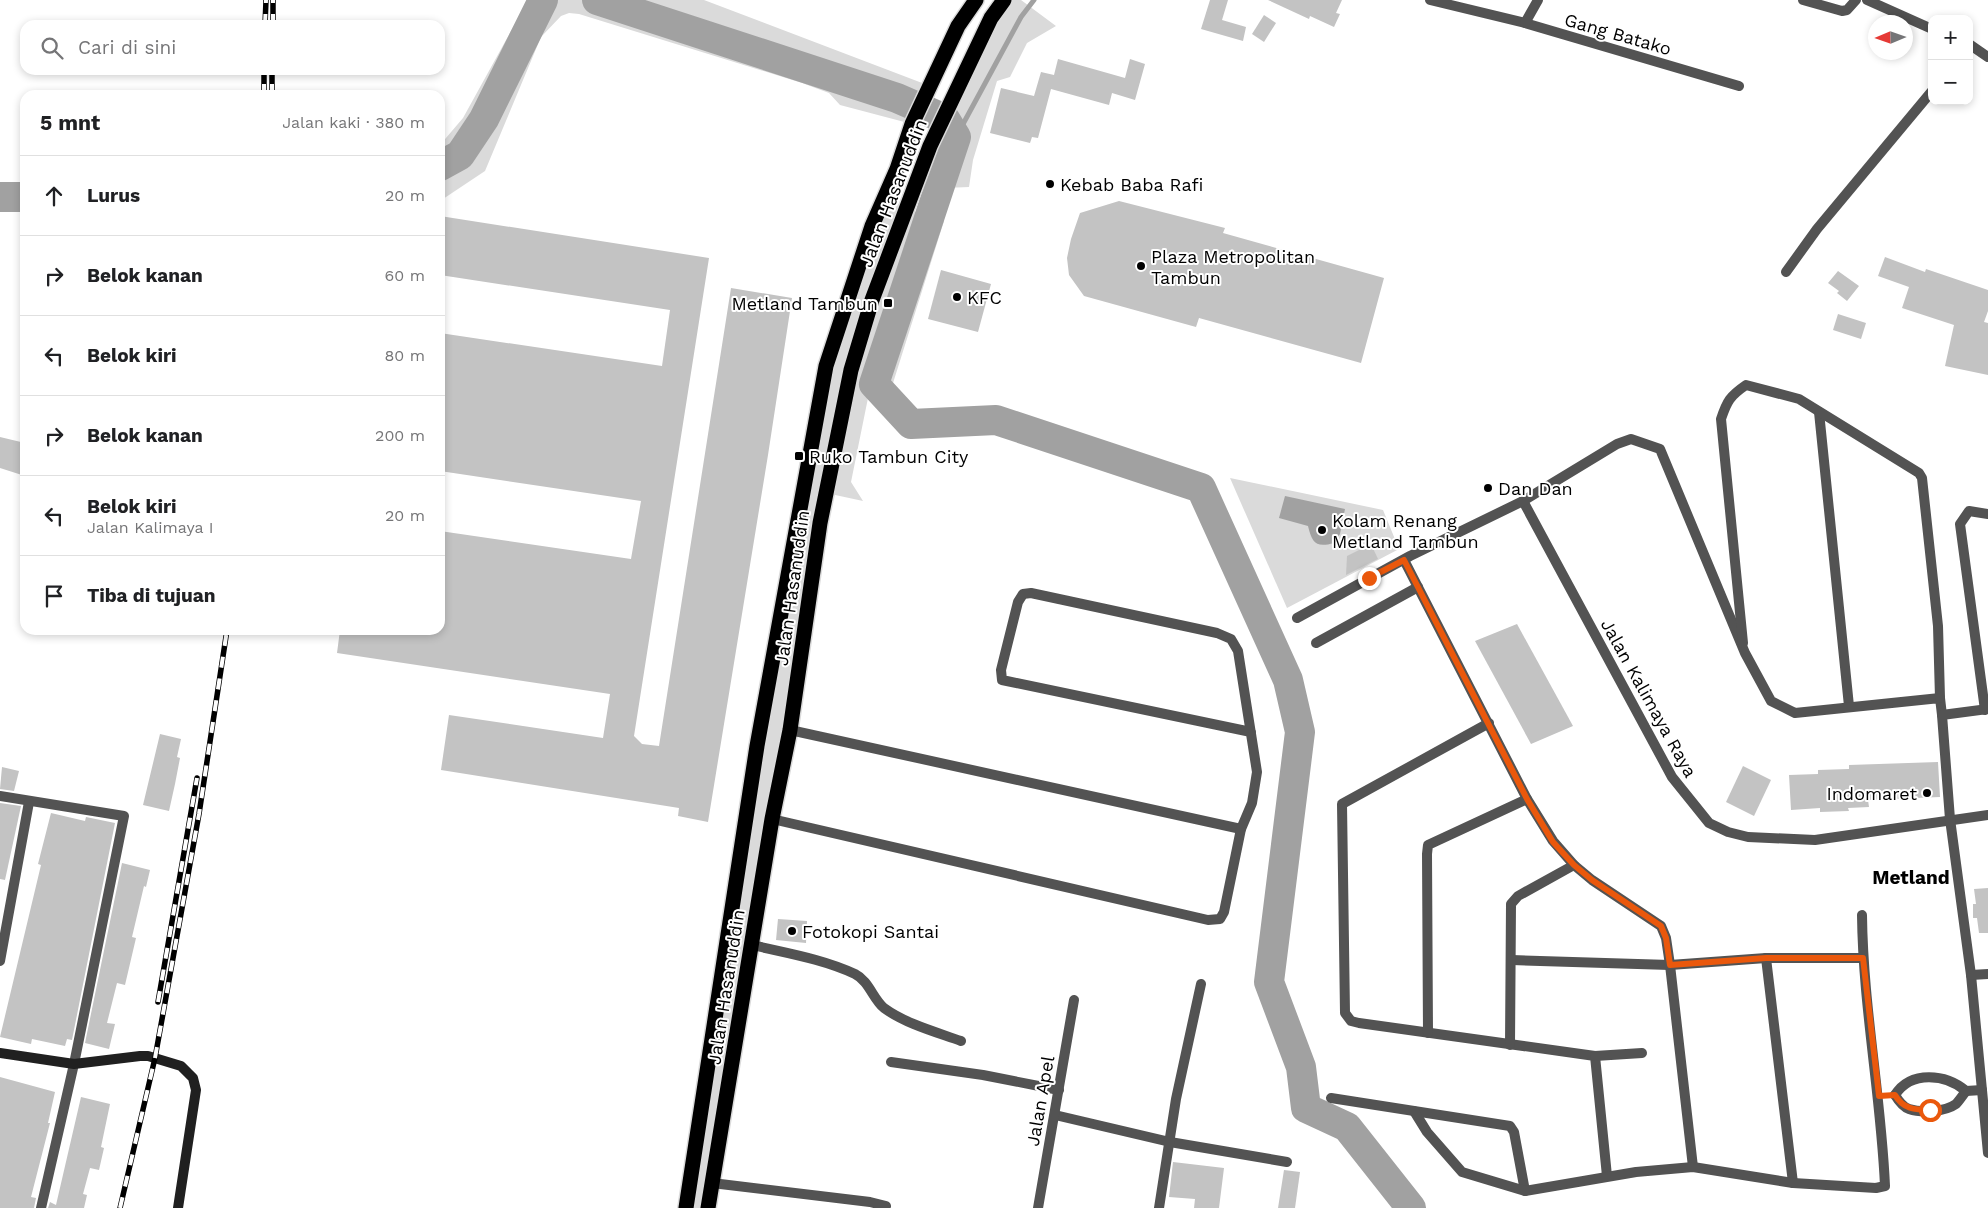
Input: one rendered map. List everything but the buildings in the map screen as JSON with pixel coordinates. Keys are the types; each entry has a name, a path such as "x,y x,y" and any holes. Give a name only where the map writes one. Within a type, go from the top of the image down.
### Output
{"highway":[{"name":"Jalan Hasanuddin","path":"686,1208 757,746 826,366 872,226 897,169 912,124 958,26 976,0"},
{"name":"Jalan Hasanuddin","path":"708,1208 772,819 790,730 820,523 851,370 872,300 930,146 991,18 1004,0"}],"street":[{"name":"Gang Batako","path":"1430,0 1525,23 1739,86"},
{"path":"1525,23 1538,0"},
{"path":"1803,0 1842,11 1847,10 1856,0"},
{"path":"1867,0 1928,27"},
{"path":"1973,48 1988,57"},
{"path":"1786,272 1817,229 1928,96"},
{"path":"1744,653 1721,420 1727,401 1734,393 1746,385 1799,399 1919,472 1922,478 1938,626 1940,698 1950,819 1971,975 1988,1153"},
{"path":"1819,412 1849,706"},
{"path":"1297,618 1404,560 1523,501 1617,444 1631,440 1660,449 1744,653 1771,701 1795,713 1940,698"},
{"name":"Jalan Kalimaya Raya","path":"1523,501 1672,776 1709,823 1728,832 1748,837 1815,840 1988,815"},
{"path":"1942,715 1987,709 1960,524 1969,511 1988,514"},
{"path":"1404,560 1527,799 1553,842 1574,865 1592,880 1661,926 1666,938 1670,965 1694,1167"},
{"path":"1316,643 1418,587"},
{"path":"772,819 1208,920 1220,919 1224,912 1242,829 1252,803 1257,772 1251,732 1238,651 1231,639 1217,633 1030,592 1023,594 1018,602 1001,670 1002,680 1251,732"},
{"path":"1489,723 1346,800 1342,804 1345,1013 1351,1021 1359,1023 1510,1045 1595,1056 1642,1052"},
{"path":"790,730 1242,829"},
{"path":"0,796 124,816 74,1064 41,1208"},
{"path":"1428,1033 1426,854 1428,845 1527,799"},
{"path":"0,961 29,802"},
{"path":"1510,1045 1511,904 1514,899 1574,865"},
{"path":"1414,1111 1427,1132 1462,1172 1525,1191 1607,1176 1664,1168 1694,1167 1793,1183 1876,1188 1885,1186 1879,1096 1863,958 1862,915"},
{"path":"752,946 810,958 856,974 870,988 883,1007 905,1020 961,1041"},
{"path":"1512,960 1670,965 1766,958 1863,958"},
{"path":"1766,958 1793,1183"},
{"path":"1971,975 1988,974"},
{"path":"1159,1208 1176,1099 1200,984"},
{"name":"Jalan Apel","path":"1038,1208 1074,1000"},
{"path":"0,1053 74,1064 148,1056 181,1066 193,1078 196,1090 178,1208"},
{"path":"1595,1056 1607,1176"},
{"path":"891,1062 983,1075 1059,1090"},
{"path":"1895,1095 1900,1087 1924,1077 1946,1079 1966,1091 1982,1090"},
{"path":"1895,1095 1898,1101 1908,1108 1934,1111 1956,1104 1966,1091"},
{"path":"1879,1096 1895,1095"},
{"path":"1331,1098 1510,1126 1514,1132 1525,1191"},
{"path":"1055,1115 1170,1142 1286,1162"},
{"path":"712,1183 870,1202 886,1206"}],"shaded area":[{"path":"528,0 704,0 930,86 912,124 840,105 829,93 802,83 579,14 569,13 561,16 541,37 485,171 445,198 445,139 463,118"},
{"path":"1005,0 1021,0 1056,26 1027,43 1010,77 997,81 973,160 969,187 945,188 918,177"},
{"path":"885,197 916,212 944,221 888,399 868,398 851,482 863,501 826,493 708,1208 686,1208 826,366"},
{"name":"Kolam Renang Metland Tambun","path":"1230,478 1383,510 1399,549 1287,608"},
{"path":"1285,496 1345,509 1340,534 1334,543 1323,545 1316,543 1311,537 1308,526 1279,518"}],"waterway":[{"path":"445,163 460,155 484,119 543,0"},
{"path":"597,0 897,98 945,119 956,137 874,384 911,424 996,420 1201,488 1288,680 1300,732 1269,982 1301,1067 1306,1108 1347,1127 1411,1208"},
{"path":"956,137 1021,17 1034,0"},
{"path":"0,197 20,197"}],"railway":[{"path":"265,20 266,0"},
{"path":"273,0 273,20"},
{"path":"264,75 264,90"},
{"path":"272,75 272,90"},
{"path":"120,1208 155,1058 199,814 226,635"},
{"path":"158,1002 197,778"}],"place":[{"name":"Kebab Baba Rafi","path":"1050,184"},
{"name":"Plaza Metropolitan Tambun","path":"1141,266"},
{"name":"KFC","path":"957,297"},
{"name":"Metland Tambun","path":"888,303"},
{"name":"Ruko Tambun City","path":"799,456"},
{"name":"Dan Dan","path":"1488,488"},
{"name":"Kolam Renang Metland Tambun","path":"1322,530"},
{"name":"Indomaret","path":"1927,793"},
{"name":"Fotokopi Santai","path":"792,931"}],"district":[{"name":"Metland","path":"1911,877"}],"route":[{"path":"1369,578 1404,560 1527,799 1553,842 1574,865 1592,880 1661,926 1666,938 1670,965 1766,958 1863,958 1879,1096 1895,1095 1898,1101 1908,1108 1930,1110"}]}
